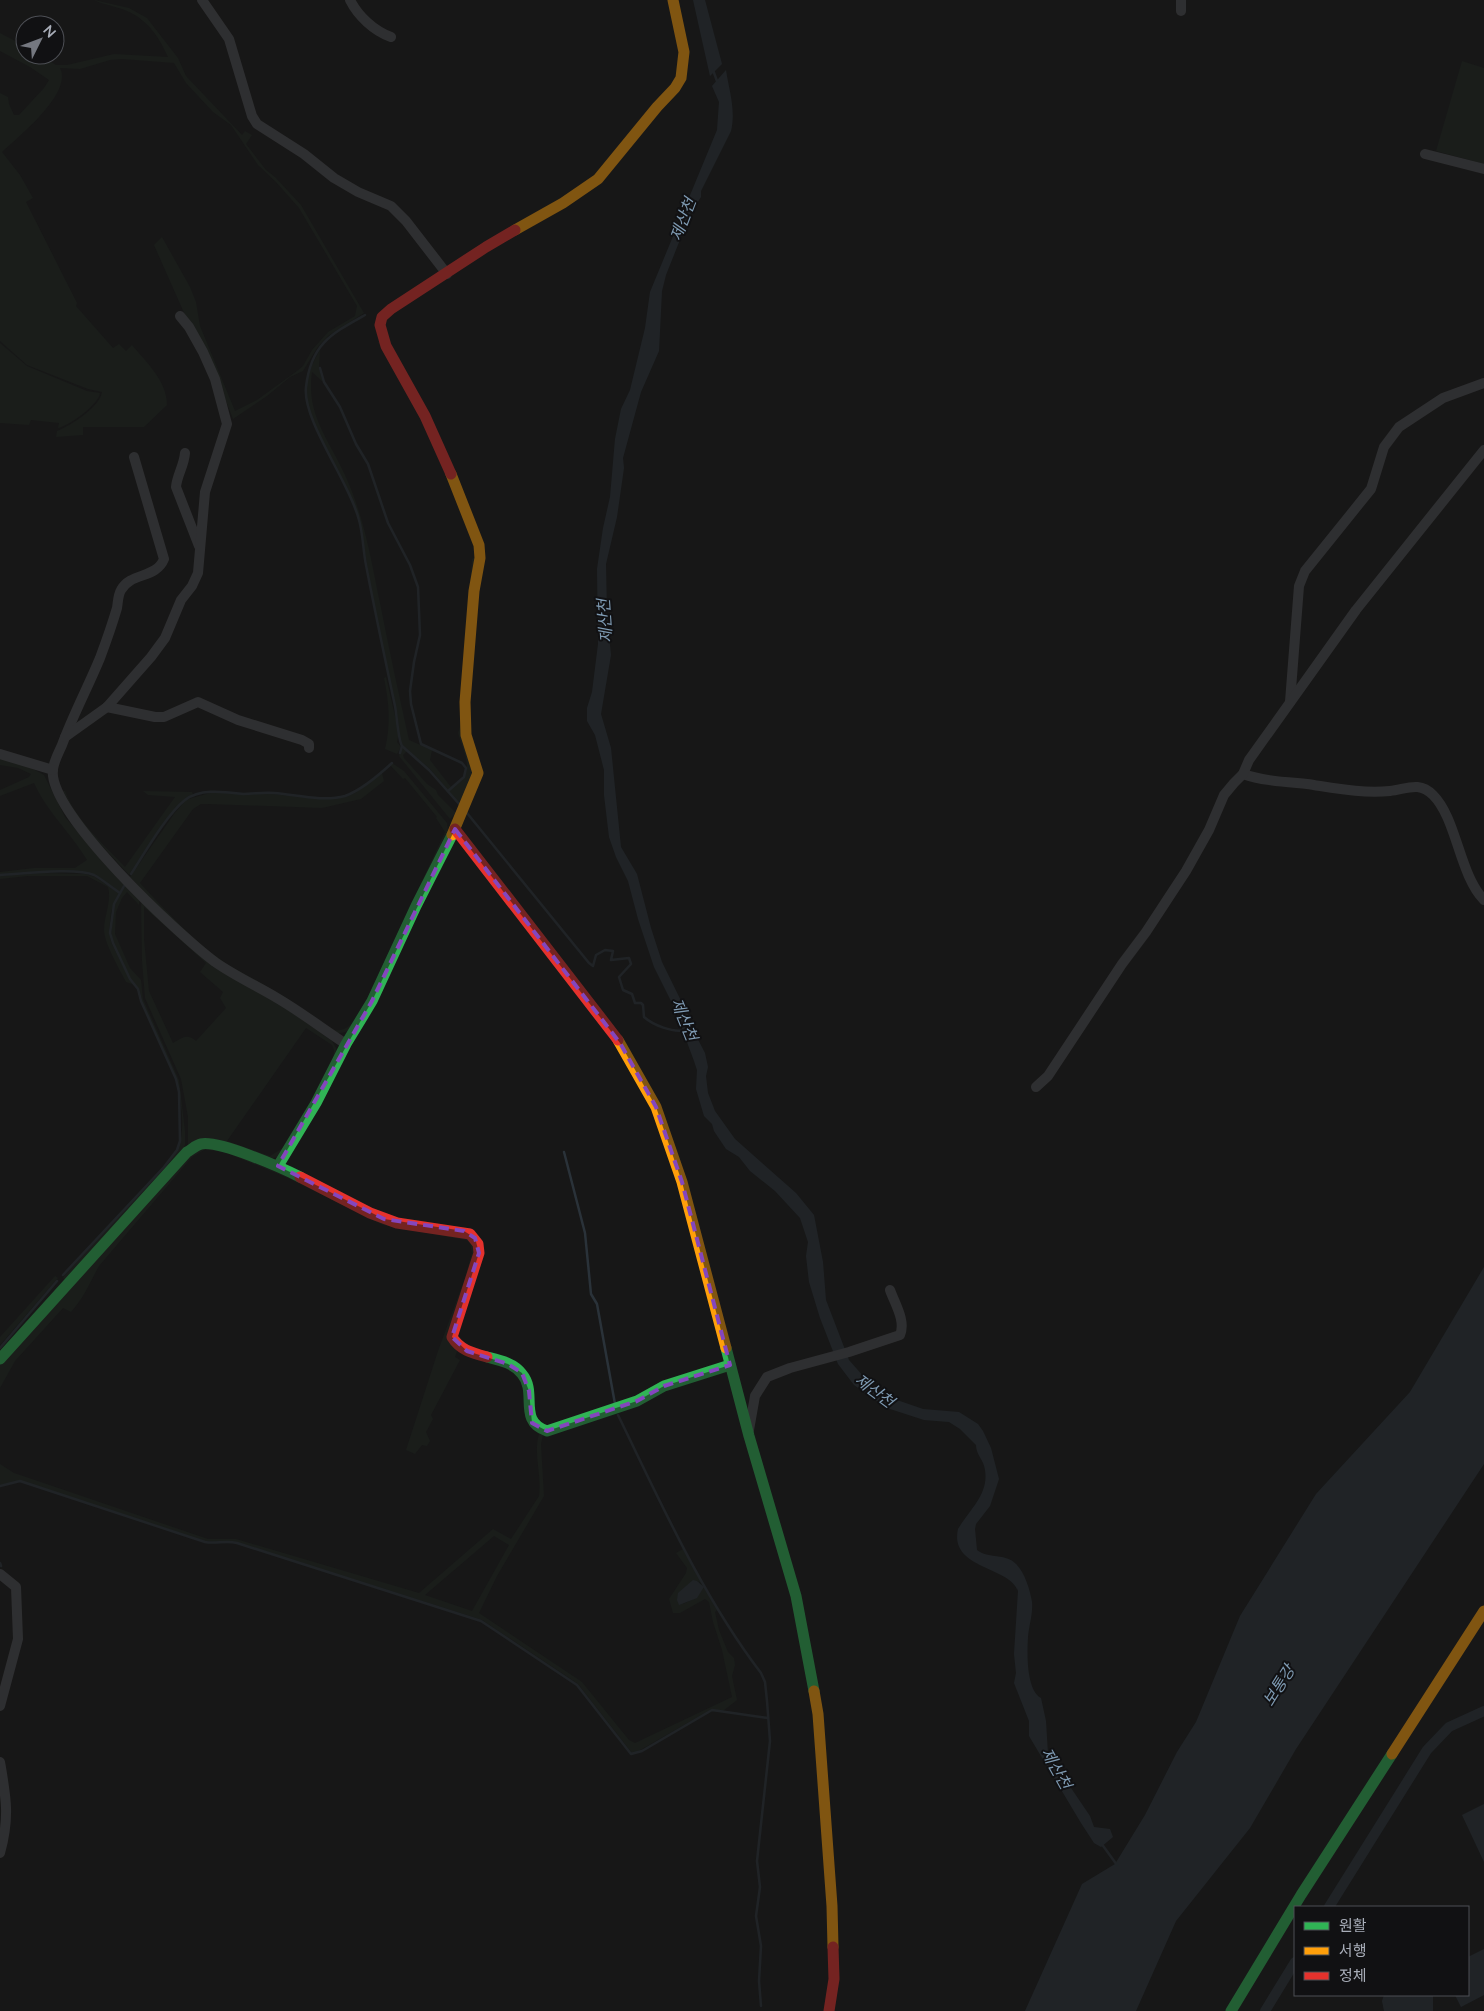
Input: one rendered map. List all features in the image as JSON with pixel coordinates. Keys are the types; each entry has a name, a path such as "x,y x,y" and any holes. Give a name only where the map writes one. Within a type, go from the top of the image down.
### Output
{"street":[{"path":"202,0 229,39 252,116 257,124 304,154 334,178 358,192 391,206 406,221 446,274"},
{"path":"350,0 371,25 382,34 391,37"},
{"path":"278,1166 316,1103 346,1044 372,1001 416,906 455,829 478,772 466,735 465,702 474,591 480,558 479,545 425,416 386,346 380,325 382,317 391,309 506,234 563,203 598,180 656,107 675,88 681,78 684,52 673,0"},
{"path":"1425,154 1484,169"},
{"path":"65,736 107,708 165,638 181,600 192,586 198,573 205,492 227,424 215,379 203,352 180,316"},
{"path":"1290,703 1299,586 1305,571 1371,489 1384,447 1399,428 1443,398 1484,383"},
{"path":"1036,1087 1048,1076 1198,852 1224,795 1243,774 1249,760 1362,603 1484,450"},
{"path":"185,453 184,463 176,480 176,487 200,548"},
{"path":"134,457 164,559 161,567 152,573 128,580 120,591 117,607 100,658 65,736 53,770 57,793 89,840 165,919 216,962 278,999 346,1044"},
{"path":"107,708 164,717 198,702 238,720 302,740 309,744 309,748"},
{"path":"0,754 53,770"},
{"path":"1243,774 1280,781 1358,790 1391,791 1413,786 1422,787 1434,796 1445,812 1472,880 1484,900"},
{"path":"455,829 620,1043 656,1106 682,1182 749,1436 796,1596 818,1714 832,1906 834,1979 829,2011"},
{"path":"0,1359 188,1152 201,1144 209,1144 278,1166 397,1224 464,1232 475,1238 479,1253 452,1337 458,1346 467,1351 508,1364 522,1373 530,1391 532,1423 541,1430 547,1431 613,1410 637,1401 664,1386 730,1365"},
{"path":"749,1436 755,1396 767,1378 790,1368 900,1335 902,1328 901,1320 890,1290"},
{"path":"0,1574 16,1586 18,1639 0,1706"},
{"path":"1232,2011 1300,1895 1484,1611"},
{"path":"0,1762 8,1815 0,1853"}],"highlighted area":[{"path":"455,829 620,1043 656,1107 682,1182 730,1365 664,1386 637,1401 547,1431 532,1423 529,1391 522,1373 508,1364 467,1351 452,1337 479,1253 475,1238 464,1231 384,1219 278,1166 372,1001"}],"shaded area":[{"path":"94,0 129,8 147,18 178,58 186,76 242,135 245,131 252,135 246,144 266,170 301,205 364,313 328,336 317,348 303,371 290,377 267,396 233,419 217,378 185,315 154,245 162,237 190,287 196,302 200,326 235,411 257,400 303,366 312,350 328,332 355,316 357,306 299,208 258,165 231,125 213,112 186,83 174,63 122,59 110,60 80,69 60,68 62,78 59,89 52,101 31,125 2,152 20,175 33,198 26,202 77,303 76,306 113,348 119,344 126,351 132,345 160,380 164,388 167,405 144,427 83,427 83,435 56,437 57,431 90,410 100,398 102,392 88,389 27,365 0,341 0,93 8,97 14,115 19,115 49,80 26,65 67,65 114,54 168,57 157,36 141,19 123,9"},
{"path":"0,33 15,41 15,59 0,51"},
{"path":"1462,61 1484,68 1484,164 1436,151"},
{"path":"380,341 425,420 470,525 477,547 478,557 473,585 464,672 472,559 476,553 468,526 433,442 378,342"},
{"path":"0,343 27,366 87,391 100,393 98,398 83,414 58,428 59,423 31,420 29,425 0,423"},
{"path":"320,350 319,368 323,382 312,372 312,401 320,426 352,490 362,522 409,740 432,750 430,760 451,787 448,790 430,769 402,745 401,742 359,518 347,488 317,431 307,400 306,387 309,374"},
{"path":"386,677 399,733 397,742 401,747 397,754 385,749 389,722 384,678"},
{"path":"463,685 463,731 472,761 474,776 461,807 449,791 464,777 467,767 458,733"},
{"path":"403,747 407,751 403,755 404,758 456,813 450,819 399,756"},
{"path":"0,758 24,764 44,775 65,817 104,862 140,898 139,905 127,892 122,898 116,912 115,934 130,968 141,980 143,999 179,1080 185,1131 185,1145 182,1153 67,1281 63,1278 64,1276 175,1153 182,1132 180,1095 176,1079 142,1001 139,989 131,979 113,943 111,933 115,904 125,886 119,892 94,875 74,871 0,874 0,872 34,868 75,868 87,860 52,813 34,783 0,796 0,790 29,777 31,774 18,768 0,765"},
{"path":"392,763 404,771 447,823 448,830 363,1014 356,1025 346,1032 337,1033 323,1029 286,1000 226,966 164,913 130,877 186,800 217,791 321,799 345,797 355,793 382,773 384,781 361,799 322,808 201,804 193,809 140,883 181,926 227,964 283,996 323,1025 335,1030 346,1028 360,1014 445,832 437,817 405,778 403,779 390,765"},
{"path":"63,791 65,791 83,822 125,867 175,797 148,795 143,791 192,792 193,795 176,808 167,819 129,875 82,824"},
{"path":"42,873 86,874 95,877 119,893 111,912 109,933 112,944 130,980 135,985 126,982 105,935 104,925 109,897 108,887 87,876 28,876 0,879 0,876"},
{"path":"143,901 180,937 224,971 289,1010 332,1041 336,1048 337,1055 334,1066 301,1128 281,1155 271,1159 260,1157 212,1141 200,1143 187,1150 188,1117 181,1079 145,998 141,904","holes":["144,907 206,963 200,972 223,992 220,998 226,1008 196,1041 187,1037 173,1043 149,991 144,939","306,1028 332,1045 334,1050 333,1062 294,1133 283,1148 270,1156 227,1141"]},
{"path":"215,1146 337,1198 476,1242 456,1318 458,1348 455,1357 460,1360 431,1415 433,1419 426,1432 430,1441 427,1446 422,1445 415,1454 406,1450 438,1351 465,1278 472,1253 470,1243 466,1240 383,1225 288,1178 222,1151 204,1150 192,1157 99,1266 76,1307 71,1312 63,1308 15,1361 0,1388 0,1364 189,1154"},
{"path":"55,1276 58,1278 0,1345 0,1337"},
{"path":"539,1434 543,1435 541,1444 544,1496 497,1576 479,1613 582,1682 629,1740 635,1743 732,1697 709,1602 705,1599 680,1613 673,1613 669,1599 686,1573 687,1568 676,1553 683,1549 703,1584 697,1581 683,1604 697,1597 704,1587 717,1610 715,1612 719,1630 728,1652 734,1658 735,1665 732,1676 737,1700 723,1711 712,1709 632,1753 578,1684 482,1620 237,1542 205,1541 21,1481 0,1485 0,1464 14,1473 208,1539 236,1539 419,1593 493,1529 511,1539 539,1496 537,1442","holes":["494,1536 509,1545 472,1611 425,1595"]}],"water":[{"path":"693,0 705,0 722,64 710,76"},
{"path":"726,70 732,108 731,131 701,191 701,197 691,212 666,275 662,291 659,351 641,392 623,458 624,468 617,517 606,564 607,615 611,655 601,714 611,748 621,847 637,874 662,962 705,1053 708,1067 706,1076 708,1093 715,1111 735,1139 796,1193 814,1215 823,1262 826,1300 849,1360 871,1385 897,1400 923,1409 959,1412 978,1424 983,1431 991,1448 999,1479 990,1506 976,1524 977,1550 981,1553 1007,1558 1012,1561 1022,1572 1027,1582 1032,1606 1028,1637 1028,1670 1032,1687 1041,1698 1046,1721 1048,1754 1090,1816 1094,1827 1110,1829 1113,1837 1101,1847 1094,1843 1081,1823 1029,1736 1029,1721 1014,1683 1016,1673 1014,1654 1018,1591 1013,1583 1004,1576 971,1560 962,1552 958,1542 958,1529 978,1501 984,1487 984,1466 977,1452 976,1445 960,1429 949,1422 924,1420 887,1408 854,1385 838,1364 820,1318 809,1282 806,1256 808,1242 800,1218 775,1191 750,1171 739,1157 726,1149 714,1131 712,1124 704,1116 696,1089 697,1070 694,1061 674,1007 654,967 628,881 616,857 609,837 604,795 604,770 595,735 587,721 587,708 592,692 598,644 597,569 610,497 615,439 621,409 630,390 645,328 650,292 717,130 719,102 712,86"},
{"name":"보통강","path":"1484,1267 1484,1464 1296,1749 1250,1828 1176,1921 1136,2011 1025,2011 1082,1884 1115,1864 1145,1815 1177,1752 1196,1722 1240,1616 1316,1494 1410,1392"},
{"path":"693,1580 704,1587 697,1598 679,1605 677,1600 678,1593"},
{"path":"1484,1804 1484,1862 1462,1815"},
{"path":"1484,1949 1484,1995 1461,2007 1456,1996 1469,1996 1469,1956"},
{"path":"1384,1996 1433,1996 1433,2011 1384,2011 1382,2001"}],"waterway":[{"name":"제산천","path":"713,70 717,81"},
{"path":"365,315 342,328 318,350 309,372 306,387 307,401 311,416 354,505 359,520 366,565 402,746"},
{"path":"320,368 324,382 340,407 356,444 368,464 388,523 410,565 418,587 420,635 410,691 411,704 421,744 462,763 466,768 464,777 448,791"},
{"path":"400,753 402,746 429,770 460,805"},
{"path":"131,874 171,815 178,806 191,796 206,792 229,792 337,798 358,790 392,763"},
{"path":"467,813 589,963 593,966 596,955 605,950 613,951 611,960 629,958 631,964 619,977 623,990 632,994 635,1003 643,1005 644,1017 648,1020 669,1029 685,1030"},
{"path":"0,875 75,871 94,875 120,893"},
{"path":"63,1275 164,1167 177,1150 180,1141 179,1092 176,1079 141,1001 138,989 130,979 110,933 114,904 124,886"},
{"path":"564,1152 585,1233 591,1294 597,1304 615,1404"},
{"path":"0,1348 57,1281"},
{"path":"618,1415 666,1514 701,1580 719,1612 761,1673 765,1682 770,1741 757,1861 760,1887 756,1916 761,1946 759,1981 761,2006"},
{"path":"0,1486 20,1481 205,1542 237,1543 481,1621 577,1685 631,1754 642,1751 712,1710 768,1718"},
{"path":"1330,1906 1427,1750 1449,1727 1484,1711"},
{"name":"제산천","path":"1101,1843 1117,1865"},
{"path":"1265,2011 1294,1964"}],"traffic: fast":[{"path":"278,1166 316,1103 346,1044 372,1001 416,906 452,835"},
{"path":"0,1359 187,1152 195,1146 201,1144 222,1146 279,1167 300,1177"},
{"path":"726,1348 749,1436 796,1596 814,1691"},
{"path":"487,1357 511,1365 519,1370 526,1381 530,1414 533,1421 547,1431 637,1401 664,1386 730,1365"},
{"path":"1294,1906 1392,1754"},
{"path":"1231,2011 1294,1907"}],"traffic: slow":[{"path":"515,230 563,203 598,179 675,88 681,78 684,52 673,0"},
{"path":"451,474 479,545 480,558 474,591 465,702 466,735 478,773 452,835"},
{"path":"618,1040 656,1107 682,1182 726,1348"},
{"path":"1392,1754 1484,1611"},
{"path":"814,1691 818,1714 832,1906 833,1947"}],"traffic: jam":[{"path":"451,474 425,416 386,346 380,325 382,317 391,309 515,230"},
{"path":"455,829 618,1040"},
{"path":"300,1177 370,1213 397,1223 470,1234 478,1244 479,1253 452,1337 463,1348 487,1357"},
{"path":"829,2011 834,1979 833,1947"}]}
